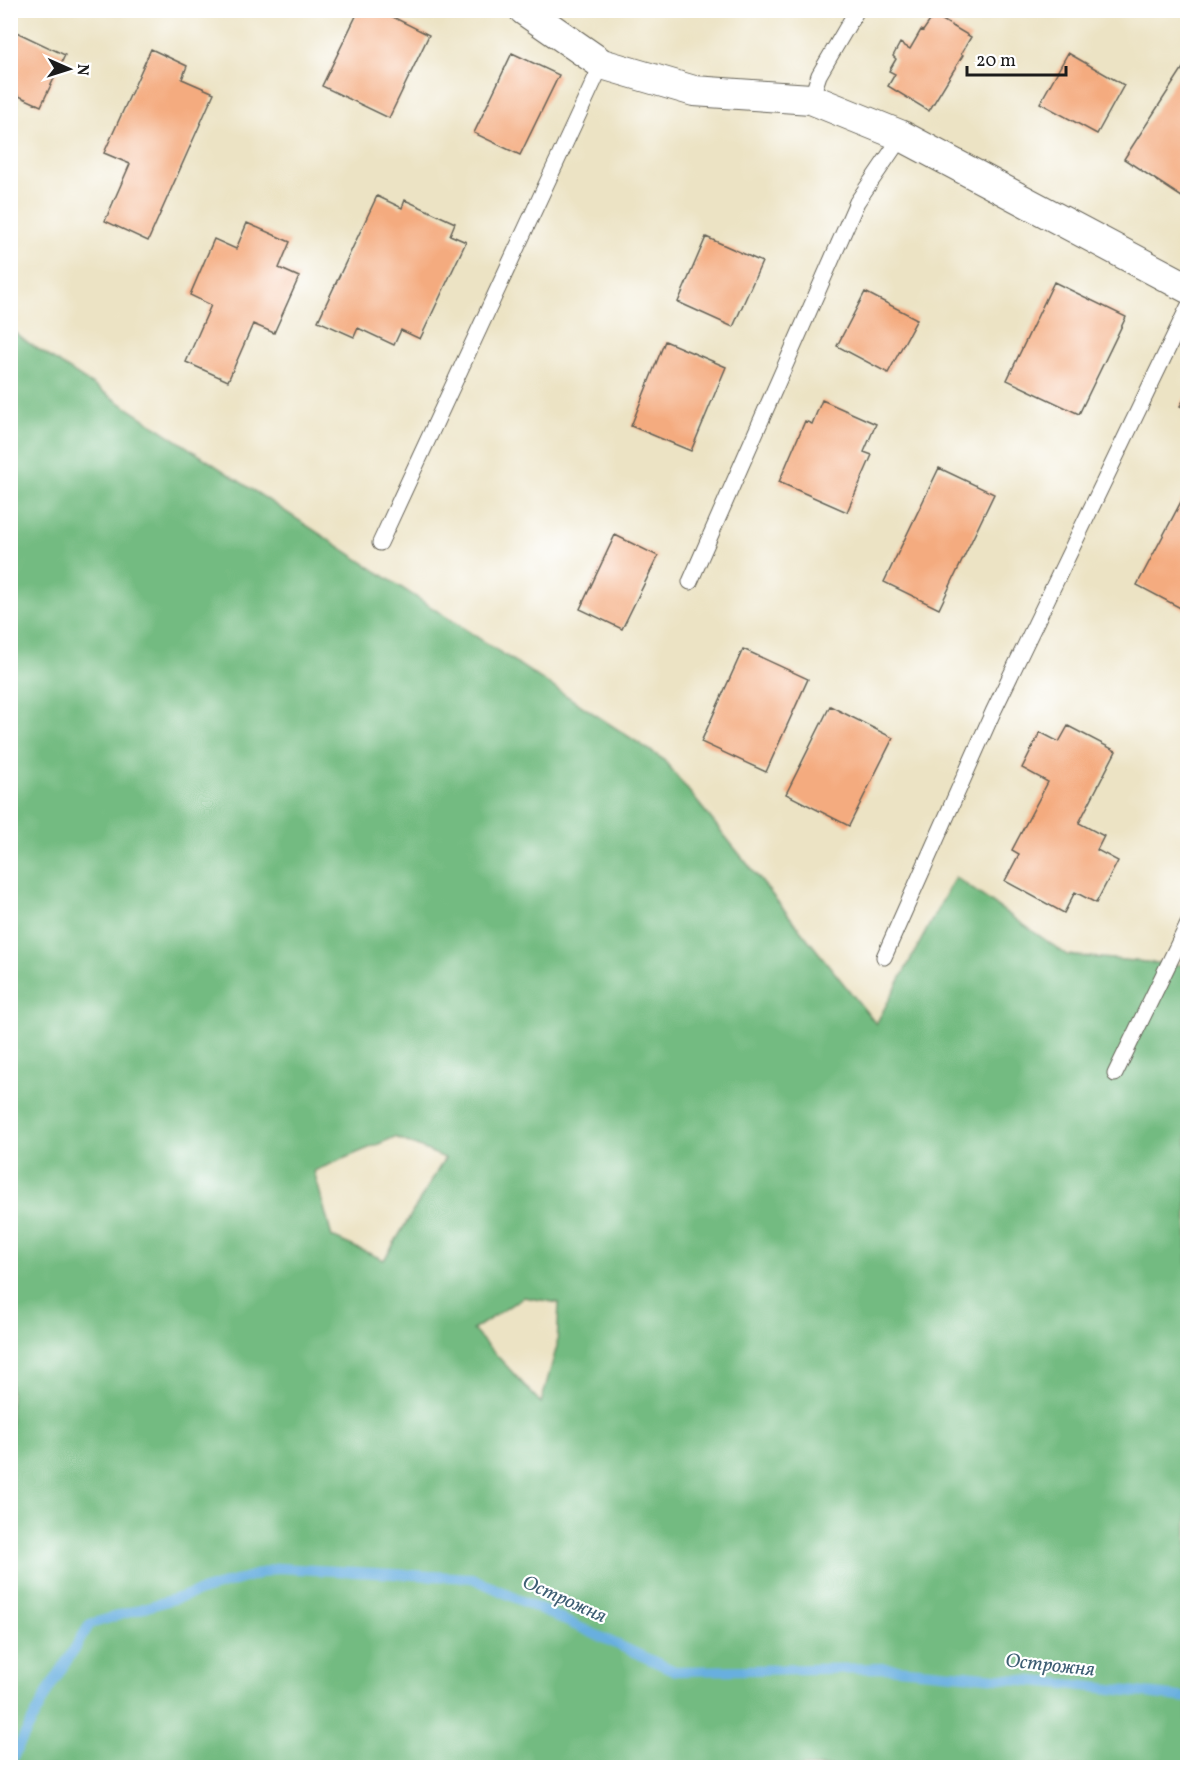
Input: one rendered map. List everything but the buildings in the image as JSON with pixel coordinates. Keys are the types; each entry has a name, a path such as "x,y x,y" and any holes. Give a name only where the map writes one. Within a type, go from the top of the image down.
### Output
{"street":[{"path":"524,10 602,64 694,92 811,99 902,136 1188,288"}],"lane":[{"path":"811,99 819,75 857,10"},
{"path":"380,543 602,64"},
{"path":"690,582 857,202 902,136"},
{"path":"884,957 993,712 1188,307"},
{"path":"1115,1074 1188,924"}],"green space":[{"path":"10,329 663,759 876,1024 955,877 1067,955 1180,965 1187,961 1187,1767 11,1767","holes":["395,1137 445,1158 384,1260 332,1237 314,1171","523,1297 559,1303 557,1346 541,1403 473,1330"]}],"waterway":[{"name":"Острожня","path":"10,1763 49,1689 90,1624 278,1568 472,1578 675,1671 886,1668 1076,1685 1188,1698"}]}
